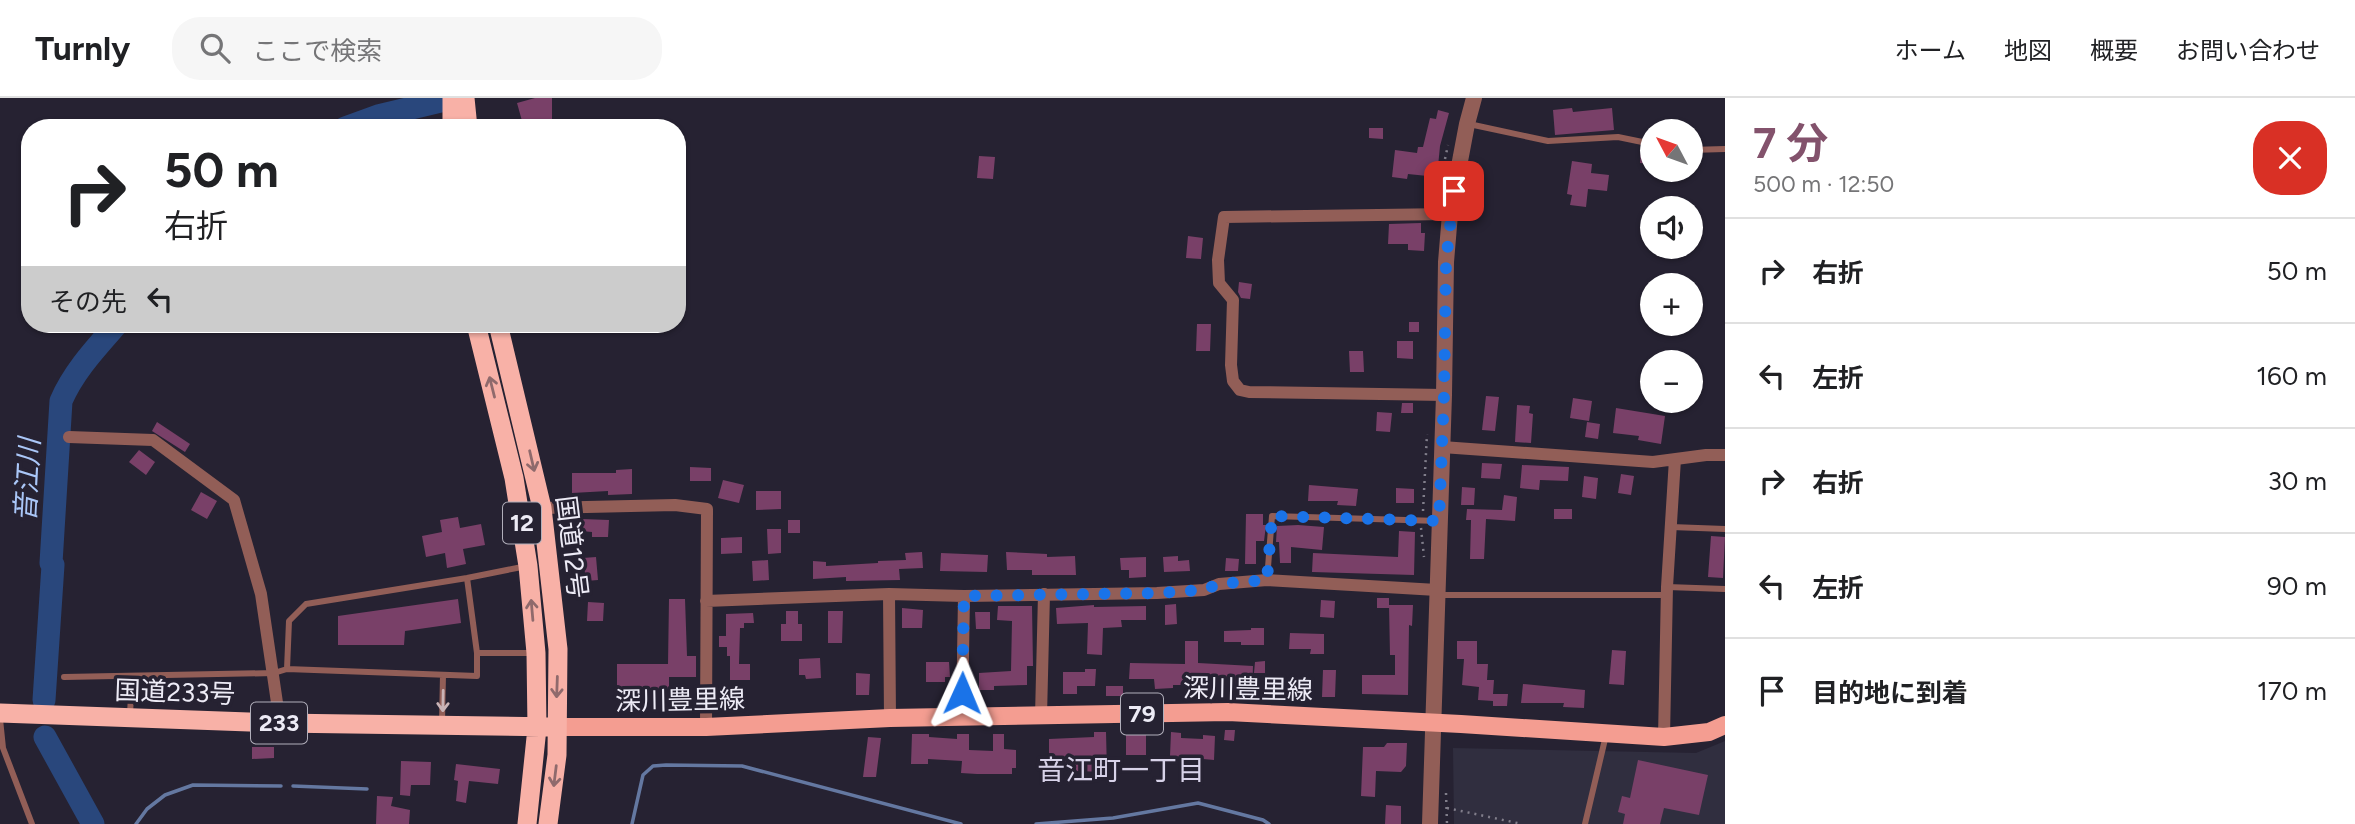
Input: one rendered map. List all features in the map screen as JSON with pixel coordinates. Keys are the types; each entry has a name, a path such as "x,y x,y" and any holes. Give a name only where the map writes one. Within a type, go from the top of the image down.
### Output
{"highway":[{"path":"452,98 452,119"},
{"path":"466,98 467,119"},
{"name":"国道12号","path":"478,333 514,478 528,566 536,653 537,727 527,824"},
{"name":"国道12号","path":"500,333 542,508 558,649 557,755 548,824"},
{"name":"国道233号","path":"0,713 280,723 557,727"}],"main road":[{"name":"深川豊里線","path":"557,727 706,727 890,718 1228,712 1664,737 1709,732 1725,725"}],"street":[{"path":"1430,824 1446,262 1450,214 1474,98"},
{"path":"1444,395 1240,390 1233,381 1231,365 1233,300 1219,283 1218,260 1224,216 1450,214"},
{"path":"69,438 153,440 234,500 261,594 280,723"},
{"path":"1442,447 1653,462 1725,455"},
{"path":"1664,737 1667,591 1675,459"},
{"path":"542,508 675,505 707,509 706,727"},
{"path":"706,601 890,594 964,596 1157,593 1204,590 1219,584 1267,580 1437,593"},
{"path":"890,594 890,718"},
{"path":"1041,716 1044,594"},
{"path":"962,717 964,596"}],"lane":[{"path":"1467,124 1548,141 1618,137 1640,142"},
{"path":"1703,150 1725,149"},
{"path":"1267,580 1272,516 1439,521"},
{"path":"1670,527 1725,529"},
{"path":"287,669 289,621 306,604 467,579 528,566"},
{"path":"64,677 274,673 287,669 477,676 477,653 467,579"},
{"path":"1437,593 1725,589"},
{"path":"477,653 536,653"},
{"path":"442,727 443,675"},
{"path":"130,716 132,677"},
{"path":"0,719 3,748 32,824"},
{"path":"1586,824 1606,734"}],"path":[{"path":"1447,808 1522,824"}],"shaded area":[{"path":"1725,741 1725,824 1454,824 1453,748 1696,753"}],"building":[{"path":"535,98 552,98 552,119 521,119 517,103"},
{"path":"1572,108 1573,112 1612,108 1614,130 1555,135 1553,110"},
{"path":"1438,110 1449,113 1440,146 1437,177 1408,174 1407,179 1392,177 1395,150 1417,153 1418,147 1423,147 1430,118 1436,119"},
{"path":"1369,128 1383,128 1383,139 1369,138"},
{"path":"979,156 995,157 993,179 977,178"},
{"path":"1572,161 1592,164 1591,173 1609,175 1607,191 1588,189 1586,207 1570,205 1572,195 1567,194"},
{"path":"1421,223 1421,233 1425,233 1424,251 1408,250 1408,244 1388,244 1389,224"},
{"path":"1188,236 1203,238 1201,259 1186,258"},
{"path":"1239,282 1252,284 1250,299 1241,298 1238,292"},
{"path":"1409,322 1419,322 1419,332 1409,332"},
{"path":"1197,324 1211,324 1210,351 1196,351"},
{"path":"1397,341 1413,341 1413,359 1397,358"},
{"path":"1349,351 1363,351 1364,372 1350,372"},
{"path":"1486,396 1499,397 1495,431 1482,430"},
{"path":"1573,398 1592,401 1589,421 1570,418"},
{"path":"1402,403 1413,403 1413,413 1401,413"},
{"path":"1517,405 1530,406 1529,413 1533,414 1531,443 1515,442"},
{"path":"1616,408 1665,416 1661,444 1638,440 1639,436 1613,433"},
{"path":"1377,412 1392,413 1390,432 1376,431"},
{"path":"157,422 190,444 185,452 152,431"},
{"path":"1587,422 1600,424 1598,439 1585,437"},
{"path":"139,450 155,462 146,475 129,462"},
{"path":"1482,463 1502,464 1500,479 1481,478"},
{"path":"1522,465 1569,467 1568,481 1540,480 1539,490 1520,488"},
{"path":"690,467 711,468 711,481 690,481"},
{"path":"632,469 632,494 608,495 608,491 572,493 572,473 616,473 616,470"},
{"path":"1621,474 1634,476 1631,495 1618,493"},
{"path":"1584,476 1598,478 1596,499 1582,497"},
{"path":"723,480 744,485 739,503 718,498"},
{"path":"1309,485 1358,489 1356,506 1337,505 1338,501 1308,501"},
{"path":"1462,487 1475,488 1474,505 1461,505"},
{"path":"1396,488 1414,489 1414,503 1396,503"},
{"path":"756,491 781,491 781,509 756,510"},
{"path":"201,492 217,501 207,519 191,510"},
{"path":"1504,495 1517,497 1515,521 1486,519 1484,559 1470,559 1471,520 1466,520 1467,509 1502,510"},
{"path":"1554,509 1572,509 1572,519 1554,519"},
{"path":"1246,514 1263,514 1263,525 1266,525 1264,541 1256,541 1256,564 1245,564"},
{"path":"458,517 460,528 481,524 485,545 463,549 466,564 447,568 445,553 426,557 422,536 442,532 440,520"},
{"path":"582,519 609,520 608,537 592,537 592,532 581,531"},
{"path":"788,520 800,520 800,533 788,533"},
{"path":"1277,526 1324,527 1322,550 1291,547 1291,563 1280,563 1279,542 1276,542"},
{"path":"767,529 781,529 781,553 768,554"},
{"path":"1399,531 1415,532 1414,575 1312,572 1313,553 1398,557"},
{"path":"1711,536 1725,537 1723,578 1708,577"},
{"path":"742,537 742,553 721,554 721,538"},
{"path":"922,552 923,568 899,569 900,580 846,581 846,577 813,579 813,561 826,562 826,566 878,563 906,560 905,553"},
{"path":"1006,552 1047,554 1047,557 1075,556 1076,575 1032,575 1032,570 1007,570"},
{"path":"941,553 988,555 987,572 940,571"},
{"path":"1178,556 1178,561 1189,560 1190,571 1164,572 1163,557"},
{"path":"596,557 598,580 586,581 583,558"},
{"path":"1146,557 1146,577 1129,578 1129,570 1121,570 1120,558"},
{"path":"1226,558 1239,559 1238,571 1225,571"},
{"path":"768,560 769,580 753,581 752,561"},
{"path":"1377,598 1389,598 1389,608 1377,608"},
{"path":"458,599 461,623 405,631 404,645 338,645 338,616"},
{"path":"669,599 685,599 687,656 696,656 696,677 669,677 669,689 617,688 617,664 668,664"},
{"path":"1321,600 1335,601 1334,618 1320,617"},
{"path":"588,602 604,603 603,621 587,621"},
{"path":"1176,604 1177,624 1165,625 1165,605"},
{"path":"1094,605 1146,606 1146,620 1121,620 1122,627 1103,628 1102,655 1087,654 1088,623 1057,624 1056,608"},
{"path":"1389,605 1413,605 1412,626 1409,625 1408,695 1362,694 1362,675 1395,675 1395,655 1390,655"},
{"path":"998,606 1032,606 1033,666 1027,666 1027,685 994,686 994,690 979,690 979,673 1011,671 1012,621 997,620"},
{"path":"902,608 923,610 922,628 902,628"},
{"path":"786,611 798,611 798,624 802,624 802,641 781,641 781,624 786,624"},
{"path":"828,611 843,611 842,643 828,643"},
{"path":"975,612 990,612 990,629 976,629"},
{"path":"753,613 754,623 744,623 744,628 740,628 739,664 750,664 750,680 730,680 730,656 727,656 727,647 719,647 719,636 726,636 726,614"},
{"path":"1264,628 1264,645 1224,642 1224,631"},
{"path":"1290,633 1324,634 1324,654 1310,654 1311,649 1289,649"},
{"path":"1185,641 1198,641 1198,663 1253,666 1252,691 1240,691 1240,686 1210,685 1173,685 1173,688 1155,689 1154,679 1129,679 1130,663 1185,664"},
{"path":"1457,641 1477,641 1477,664 1488,664 1487,680 1494,680 1493,694 1508,694 1507,706 1493,706 1493,701 1478,700 1479,687 1462,685 1464,659 1457,659"},
{"path":"1612,650 1626,651 1624,685 1609,684"},
{"path":"820,658 821,678 806,679 805,675 799,675 799,659"},
{"path":"1265,661 1265,673 1254,673 1255,662"},
{"path":"926,662 949,662 950,677 945,677 945,682 926,682"},
{"path":"1085,669 1096,669 1095,686 1077,686 1077,694 1063,694 1063,672 1085,672"},
{"path":"1323,670 1336,670 1335,697 1322,697"},
{"path":"856,673 870,674 869,695 856,695"},
{"path":"1523,684 1585,690 1584,708 1563,707 1564,703 1521,703"},
{"path":"1106,686 1123,686 1123,696 1106,696"},
{"path":"1225,730 1235,730 1234,741 1224,740"},
{"path":"1094,732 1106,732 1107,772 1076,771 1076,765 1049,765 1049,739 1094,737"},
{"path":"1146,732 1146,755 1126,755 1126,734"},
{"path":"1171,732 1181,733 1181,738 1203,739 1203,735 1215,736 1214,760 1170,756"},
{"path":"912,734 957,739 957,734 969,734 969,750 993,751 993,734 1004,734 1004,749 1016,750 1016,768 1012,768 1012,774 977,774 961,773 962,761 928,759 928,764 911,764"},
{"path":"868,737 881,738 876,777 863,777"},
{"path":"1387,743 1407,743 1406,766 1401,772 1376,771 1375,797 1361,796 1363,747 1384,747"},
{"path":"252,747 274,747 274,758 252,759"},
{"path":"1638,760 1708,775 1699,815 1664,808 1660,824 1623,824 1625,814 1618,812 1622,796 1630,798"},
{"path":"401,761 431,762 430,785 411,785 410,796 400,795"},
{"path":"456,764 500,769 498,784 469,781 466,803 456,801"},
{"path":"377,796 393,797 391,806 410,810 409,824 376,824"},
{"path":"1386,805 1401,806 1401,824 1385,824"}],"waterway":[{"name":"音江川","path":"370,119 453,98"},
{"name":"音江川","path":"44,700 61,401 79,370 109,333"},
{"name":"音江川","path":"45,737 93,824"},
{"path":"632,824 643,775 653,766 666,765 742,766 961,824"},
{"path":"136,824 147,809 165,795 193,785 281,786"},
{"path":"293,786 367,789"},
{"path":"1036,824 1113,818 1198,803 1263,820 1269,824"}],"district":[{"name":"音江町一丁目","path":"1121,770"}],"route":[{"path":"962,693 964,596 1204,590 1219,584 1267,580 1272,516 1439,521 1446,262 1454,191"}]}
